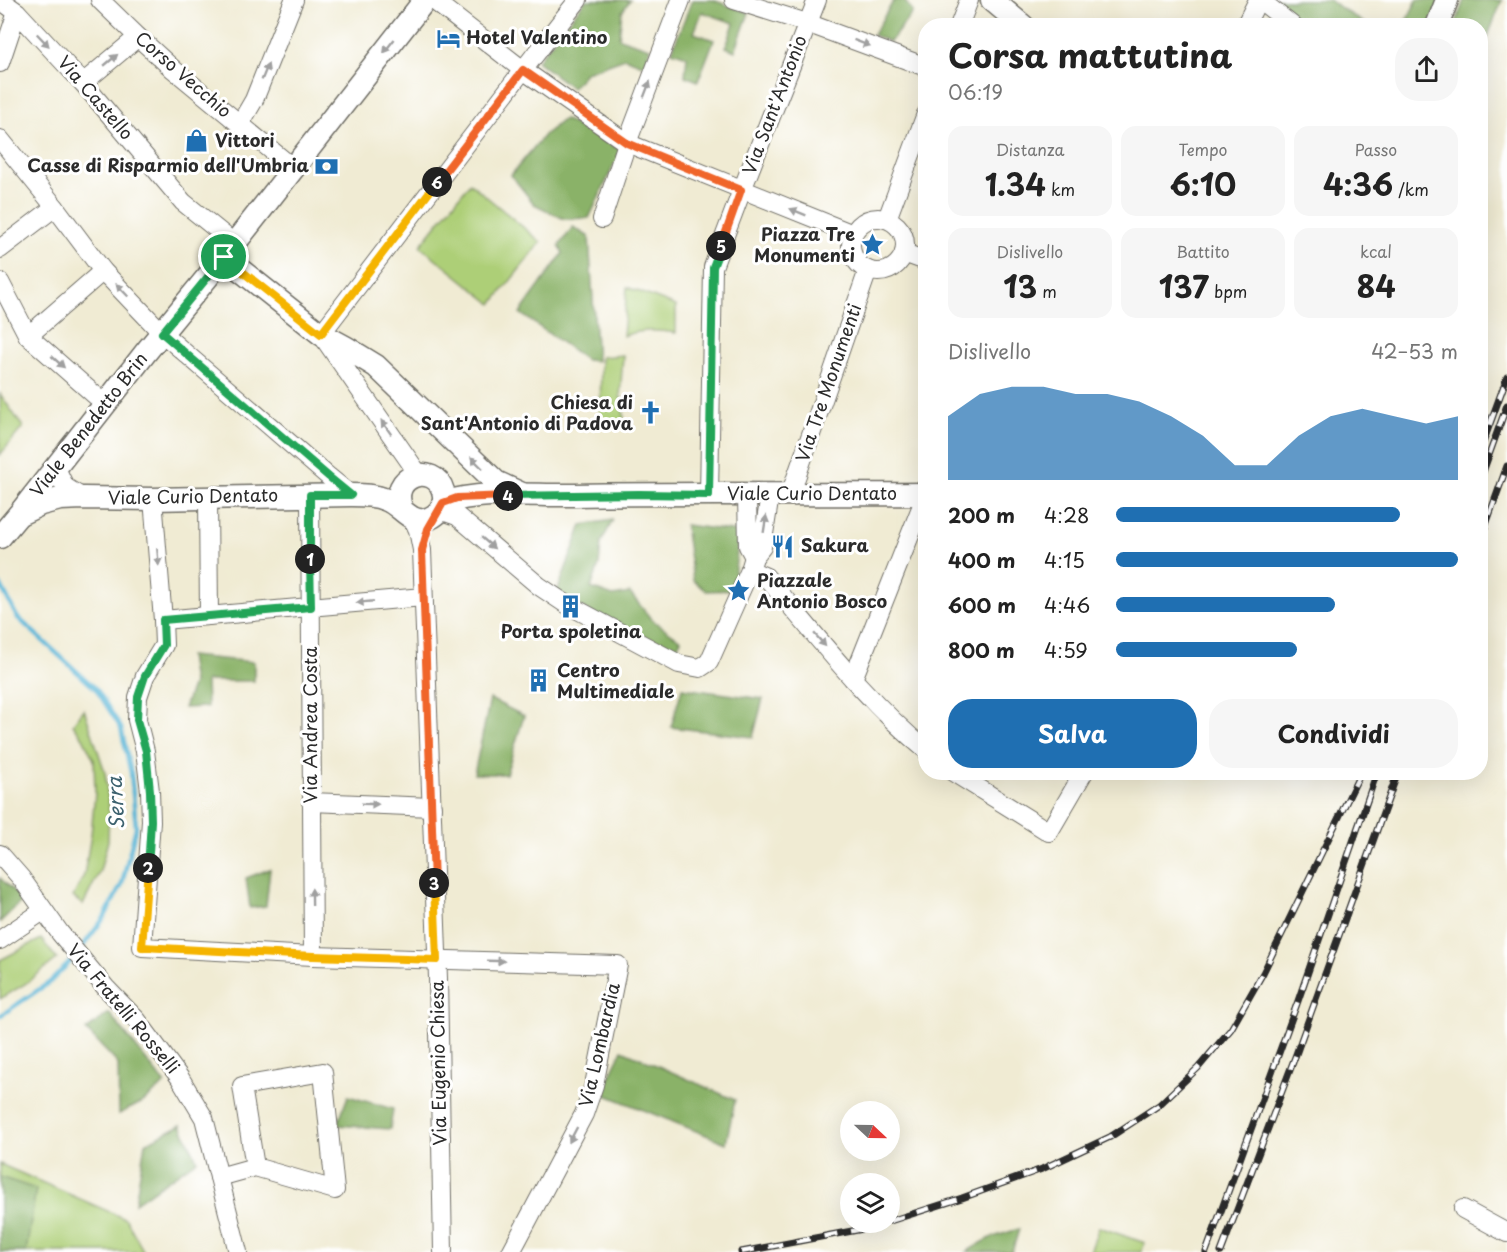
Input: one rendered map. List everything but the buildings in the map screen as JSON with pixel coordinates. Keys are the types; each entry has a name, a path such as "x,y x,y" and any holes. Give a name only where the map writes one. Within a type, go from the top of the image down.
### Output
{"street":[{"name":"Corso Vecchio","path":"100,0 138,37 293,168"},
{"path":"240,124 254,100 294,0"},
{"name":"Viale Benedetto Brin","path":"0,537 229,251 425,0"},
{"path":"433,0 523,70 627,143 853,234"},
{"path":"321,334 578,0"},
{"path":"602,219 627,143 681,0"},
{"path":"734,0 807,23 918,64"},
{"name":"Via Sant'Antonio","path":"709,495 713,267 741,190 817,0"},
{"path":"962,18 969,0"},
{"path":"992,0 1013,18"},
{"path":"1249,18 1259,0 1283,18"},
{"path":"1440,18 1447,0"},
{"path":"0,63 6,4"},
{"name":"Via Castello","path":"6,4 83,83 183,202 229,251"},
{"path":"83,83 138,37"},
{"path":"887,219 918,136"},
{"path":"0,139 103,271 162,333 351,495"},
{"path":"0,249 55,207"},
{"path":"887,219 899,227 903,235 904,254 893,267 885,271 868,270 860,266 855,259 850,242 858,226 865,220 887,219"},
{"path":"229,251 321,334 376,366 496,482 525,495"},
{"path":"904,254 918,258"},
{"name":"Via Tre Monumenti","path":"780,495 868,270"},
{"path":"28,336 103,271"},
{"path":"0,282 28,336 105,404"},
{"path":"321,334 412,478"},
{"name":"Viale Curio Dentato","path":"65,455 57,470 65,487 83,498"},
{"path":"429,507 438,482 433,478 426,475 412,478 400,488 399,503 429,507 457,516 539,586 571,606 679,664 700,668 709,663 752,564 762,548 780,495"},
{"name":"Viale Curio Dentato","path":"20,513 60,499 374,495 392,489 412,478"},
{"name":"Via Andrea Costa","path":"310,495 313,956"},
{"name":"Viale Curio Dentato","path":"374,495 389,501 429,507 457,498 482,496 918,495"},
{"path":"747,495 748,546 752,564 766,577 853,679 918,743"},
{"path":"208,498 209,616"},
{"path":"153,499 164,645 145,676 138,697 137,720 146,751 151,821 142,947 437,960"},
{"name":"Via Eugenio Chiesa","path":"429,507 418,530 422,550 432,807 443,1252"},
{"path":"853,679 918,515"},
{"path":"163,620 423,597"},
{"path":"965,780 1049,832 1079,780"},
{"path":"311,802 432,807"},
{"name":"Via Fratelli Rosselli","path":"0,854 21,878 43,911 85,964 137,1020 180,1078 204,1118 238,1252"},
{"path":"0,940 43,911"},
{"name":"Via Lombardia","path":"437,960 618,965 594,1086 584,1114 511,1252"},
{"path":"219,1177 255,1167 335,1190 323,1072 242,1086 255,1167"},
{"path":"1463,1209 1507,1233"}],"green space":[{"path":"586,0 630,0 622,12 619,38 650,48 645,66 625,58 586,72 572,88 537,61"},
{"path":"692,0 713,0 749,13 735,51 726,47 734,23 702,12 694,33 714,40 698,81 685,76 687,56 672,51"},
{"path":"894,0 904,0 913,12 890,42 873,35"},
{"path":"1272,0 1329,0 1356,18 1286,18"},
{"path":"1417,0 1441,0 1433,18 1408,18"},
{"path":"1464,0 1502,0 1488,36 1488,18 1458,18"},
{"path":"564,119 621,150 589,218 564,219 534,204 511,175 545,134"},
{"path":"470,183 541,242 492,304 420,246"},
{"path":"573,227 589,237 597,361 586,360 520,313 563,253 559,246"},
{"path":"627,287 676,306 676,333 650,331 623,336"},
{"path":"623,355 620,397 623,399 624,427 600,426 601,357"},
{"path":"0,394 23,427 0,455"},
{"path":"613,520 601,543 599,565 591,588 613,596 630,593 652,620 681,640 675,651 606,622 557,592 582,525"},
{"path":"685,525 739,532 733,590 706,591 693,580"},
{"path":"189,656 254,662 254,681 206,681 207,707 184,708 193,683"},
{"path":"682,688 763,699 753,737 671,727"},
{"path":"490,699 524,716 506,774 474,774"},
{"path":"84,709 105,772 109,806 108,841 100,871 83,905 73,897 84,875 95,793 94,760 73,724"},
{"path":"270,869 266,906 250,908 246,878"},
{"path":"0,878 23,900 0,922"},
{"path":"41,939 57,959 25,984 0,999 0,960"},
{"path":"109,1013 165,1084 143,1102 119,1114 118,1064 86,1030"},
{"path":"622,1050 735,1100 726,1143 601,1093"},
{"path":"348,1096 393,1109 390,1129 337,1125"},
{"path":"181,1125 197,1160 135,1203 145,1143"},
{"path":"0,1164 126,1219 144,1252 0,1252"},
{"path":"0,1177 36,1189 26,1252 0,1252"},
{"path":"1099,1227 1145,1243 1141,1252 1090,1252"},
{"path":"1019,1229 1012,1252 966,1252 990,1238"}],"waterway":[{"name":"Serra","path":"0,584 17,617 97,690 121,728 131,773 136,827 122,884 104,918 80,950"},
{"name":"Serra","path":"0,1016 50,982 75,957"}],"railway":[{"path":"1488,429 1507,377"},
{"path":"1488,458 1507,405"},
{"path":"1488,519 1507,466"},
{"path":"900,1218 1042,1169 1110,1137 1159,1105 1198,1068 1231,1029 1263,973 1357,780"},
{"path":"1206,1252 1298,1001 1374,780"},
{"path":"1221,1252 1295,1057 1395,780"},
{"path":"741,1252 842,1233"}],"place":[{"name":"Hotel Valentino","path":"448,38"},
{"name":"Vittori","path":"197,141"},
{"name":"Casse di Risparmio dell'Umbria","path":"327,166"},
{"name":"Piazza Tre Monumenti","path":"873,245"},
{"name":"Chiesa di Sant'Antonio di Padova","path":"651,413"},
{"name":"Sakura","path":"783,546"},
{"name":"Piazzale Antonio Bosco","path":"739,591"},
{"name":"Porta spoletina","path":"571,606"},
{"name":"Centro Multimediale","path":"539,681"}],"route":[{"path":"523,70 627,143 741,190 713,267 709,495 525,495 457,498 443,503 428,529 422,550 437,960 142,947 151,821 146,751 137,720 138,697 145,676 164,645 163,620 311,607 310,495 351,495 162,333 224,257 321,334 523,70"}]}
